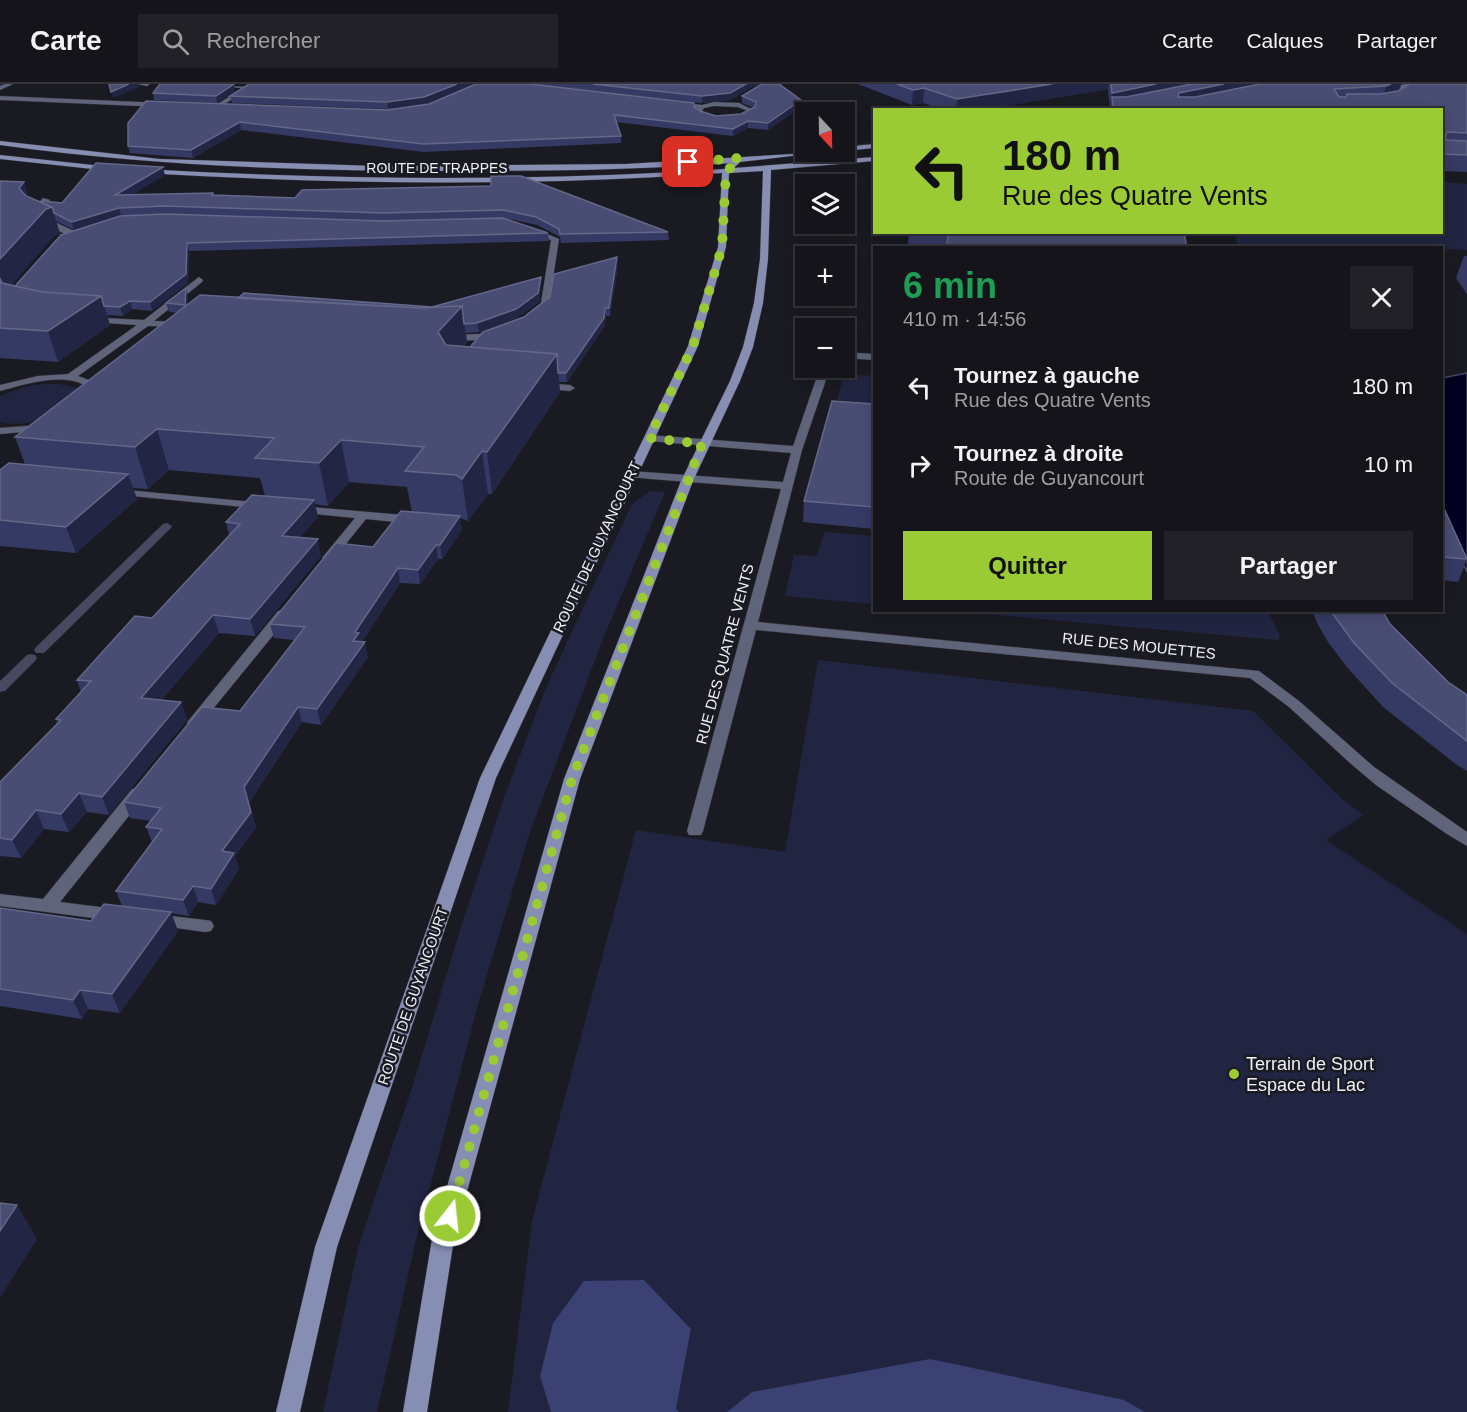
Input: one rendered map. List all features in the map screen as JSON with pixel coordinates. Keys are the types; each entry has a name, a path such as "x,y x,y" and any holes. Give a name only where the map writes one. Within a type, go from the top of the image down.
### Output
{"main road":[{"name":"ROUTE DE TRAPPES","path":"0,143 190,162 378,169 557,167 795,154"},
{"path":"855,148 873,146"},
{"path":"0,157 117,170"},
{"path":"415,1412 443,1239 572,779 702,444 731,390 747,348 758,305 765,244 766,169 740,158 726,172"},
{"name":"ROUTE DE TRAPPES","path":"129,170 321,180 441,182 726,172 873,159"},
{"name":"ROUTE DE GUYANCOURT","path":"288,1412 326,1247 488,778 693,346 722,247 726,172"}],"street":[{"path":"0,88 10,84"},
{"path":"140,84 147,84"},
{"path":"177,84 248,87 217,107"},
{"path":"1389,102 1405,94 1399,87 1411,84"},
{"path":"0,98 173,105"},
{"path":"731,104 740,99"},
{"path":"667,103 702,107 731,104 746,106 752,111 739,117 721,118 700,114 698,109 702,107"},
{"path":"206,106 232,107"},
{"path":"46,200 34,214 39,219 73,234"},
{"path":"521,322 545,304 555,239 523,227"},
{"path":"59,239 86,230"},
{"path":"69,378 146,323 199,280"},
{"path":"75,318 193,326"},
{"path":"437,339 480,337 511,326"},
{"path":"467,352 480,337"},
{"path":"855,356 873,357"},
{"path":"0,376 22,381"},
{"path":"0,388 22,381 69,378 96,385 101,392 100,400"},
{"name":"RUE DES QUATRE VENTS","path":"695,831 797,450 822,378"},
{"path":"525,385 570,388"},
{"path":"0,431 21,431 52,425"},
{"path":"649,438 797,450"},
{"path":"631,474 687,481 726,480 789,486"},
{"path":"102,491 429,522"},
{"path":"319,570 363,516"},
{"path":"187,732 290,605"},
{"name":"RUE DES MOUETTES","path":"750,625 1254,674 1278,688 1356,761 1424,812 1467,840"},
{"path":"47,906 151,777"},
{"path":"0,900 205,926"}],"shaded area":[{"path":"1443,182 1467,184 1467,250 1443,249 1443,246 1357,244 1358,246 1238,246 1234,234 1443,234"},
{"path":"1467,373 1467,572 1443,518 1443,378"},
{"path":"855,375 873,376 873,419 853,417 856,402 837,400 843,378 855,378"},
{"path":"59,384 81,389 45,417 25,423 0,422 0,396 28,386"},
{"path":"650,491 665,492 603,639 530,832 477,1008 415,1244 377,1412 323,1412 358,1248 411,1091 503,800 545,690 632,504"},
{"path":"824,532 873,536 873,604 785,596 794,555 817,556"},
{"path":"962,612 1268,612 1280,636 1278,640"},
{"path":"818,660 1253,711 1342,799 1364,815 1326,840 1467,934 1467,1412 1145,1412 1124,1400 752,1392 727,1412 679,1412 676,1409 691,1329 644,1280 584,1282 553,1323 540,1376 551,1412 508,1412 532,1221 636,830 785,852"},
{"path":"644,1280 691,1329 676,1409 679,1412 551,1412 540,1376 553,1323 584,1281"},
{"path":"930,1359 1124,1400 1145,1412 727,1412 752,1392"}],"building":[{"path":"109,84 129,84 111,92"},
{"path":"160,84 234,84 216,96 153,93"},
{"path":"249,84 457,84 424,97 387,102 230,96"},
{"path":"476,84 530,84 694,103 694,107 700,111 716,116 741,114 755,107 756,102 742,96 762,84 779,84 801,100 768,123 748,121 733,129 614,115 621,136 423,144 240,122 191,150 128,146 128,123 146,101 387,110 429,104"},
{"path":"593,84 746,84 730,93 702,96"},
{"path":"897,84 1052,84 957,99 924,88 913,90"},
{"path":"1111,84 1156,84 1112,93"},
{"path":"1192,84 1224,84 1179,93 1178,97 1195,97 1260,84 1391,84 1334,89 1339,97 1346,97 1347,94 1380,94 1398,91 1410,84 1467,84 1467,133 1447,132 1445,138 1467,141 1467,155 1443,154 1443,108 1113,108 1112,97 1126,97"},
{"path":"96,163 163,167 115,195 213,193 212,195 295,198 302,190 491,186 491,176 521,176 668,232 560,234 559,229 536,217 503,210 383,213 165,206 119,208 72,222 54,213 52,207 42,203 43,201 62,203"},
{"path":"0,181 24,182 19,188 26,196 52,207 46,209 0,259"},
{"path":"165,214 383,221 503,218 548,233 187,243 186,274 150,302 130,301 120,307 104,306 101,296 42,292 15,286 61,235 120,216"},
{"path":"949,234 1184,234 1187,246 946,246"},
{"path":"617,257 609,308 605,308 604,318 566,373 558,373 557,354 470,347 483,332 524,317 550,297 554,274"},
{"path":"541,277 538,293 516,309 477,323 464,324 462,306 420,308 238,298 244,293 432,307"},
{"path":"0,278 2,283 42,292 101,296 48,331 0,328"},
{"path":"186,288 185,305 166,303"},
{"path":"200,295 420,308 462,306 438,332 446,345 557,354 487,452 482,451 462,479 456,475 405,471 424,447 341,440 319,463 255,458 274,438 157,429 135,447 15,437"},
{"path":"832,401 873,404 873,507 804,501"},
{"path":"9,463 128,474 66,527 0,520 0,470"},
{"path":"252,495 314,500 282,536 318,539 250,619 213,615 141,698 181,702 102,797 79,793 61,814 36,810 12,840 0,838 0,782 61,720 56,719 91,681 77,680 135,616 152,618 240,524 226,522"},
{"path":"1443,506 1467,559 1443,557"},
{"path":"401,511 460,516 440,545 436,545 418,570 398,568 355,632 359,633 353,641 365,642 317,709 298,707 244,787 251,812 222,851 234,853 211,889 193,886 183,900 116,891 162,829 146,827 161,808 124,802 202,707 240,711 305,627 270,624 336,543 373,547"},
{"path":"1331,612 1383,612 1390,624 1448,682 1467,695 1467,741 1392,683 1354,643"},
{"path":"104,904 171,912 112,994 80,990 73,1000 0,989 0,908 91,921"},
{"path":"0,1203 17,1205 0,1231"}],"waterway":[{"path":"40,650 167,526"},
{"path":"0,688 31,658"}],"place":[{"name":"Terrain de Sport Espace du Lac","path":"1234,1074"}],"route":[{"path":"450,1216 572,779 702,444 649,438 693,346 722,247 726,172 740,158 688,162"}]}
